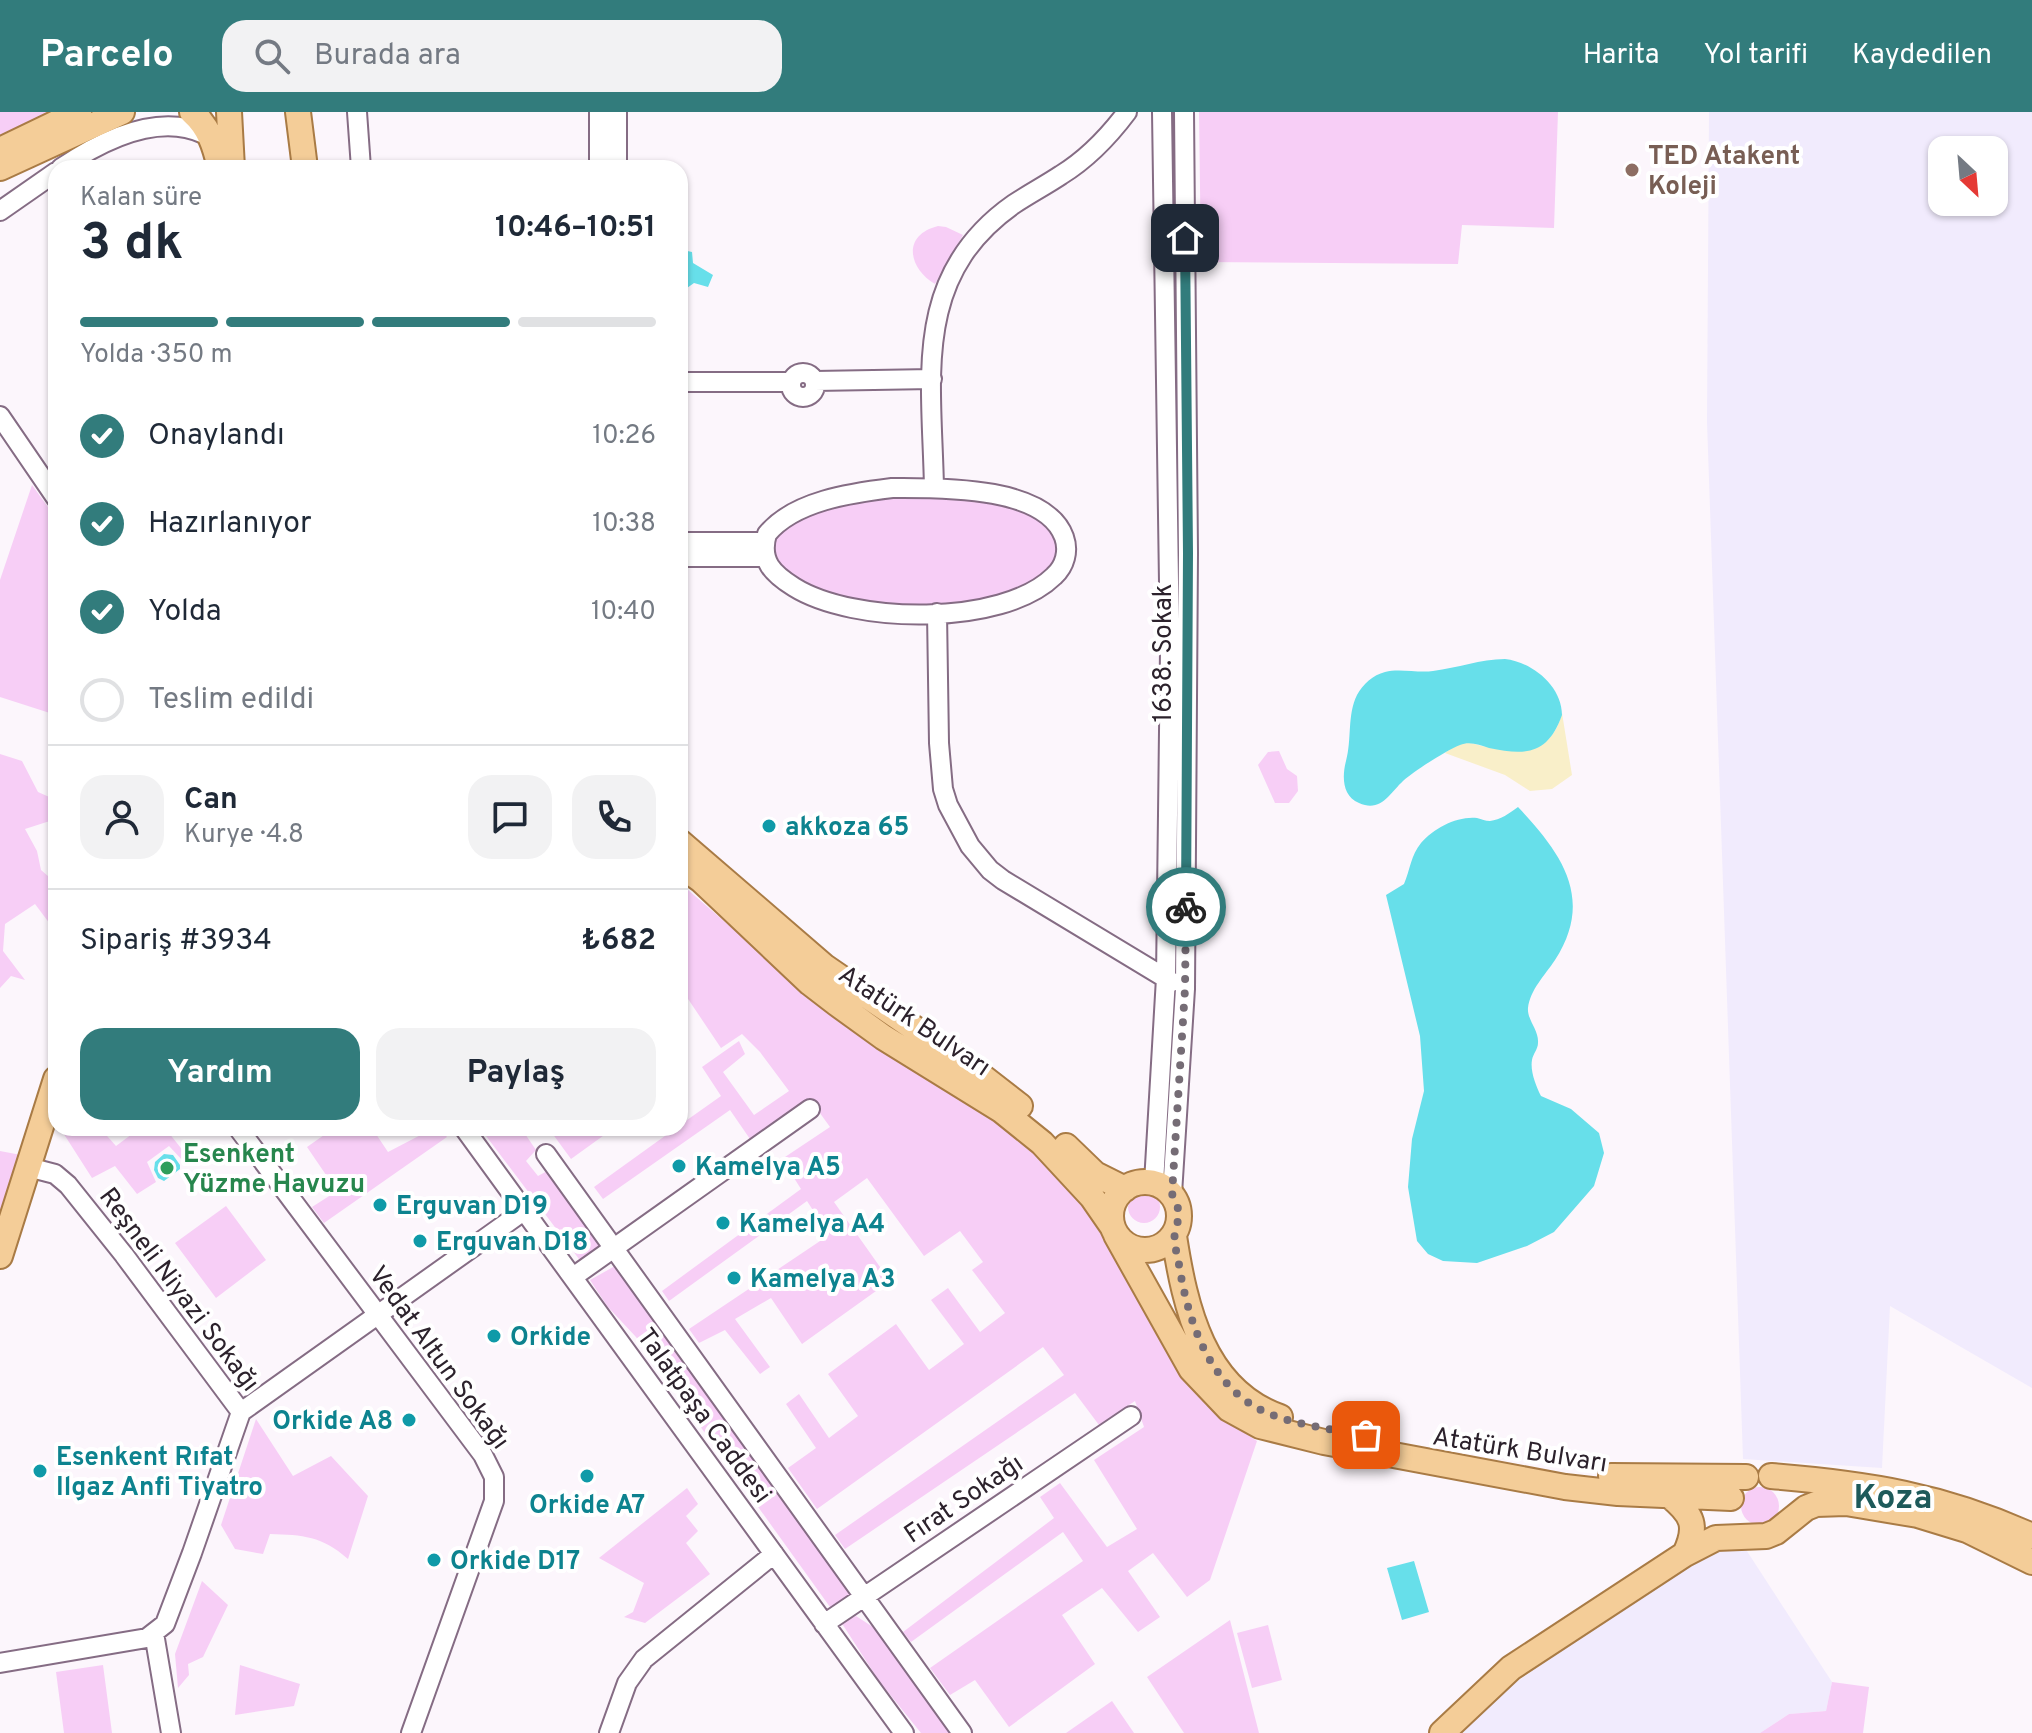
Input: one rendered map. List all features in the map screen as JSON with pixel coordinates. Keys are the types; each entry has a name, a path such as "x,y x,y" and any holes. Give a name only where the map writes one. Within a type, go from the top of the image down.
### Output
{"main road":[{"path":"0,150 79,112"},
{"path":"0,168 122,112"},
{"path":"192,112 225,135 230,160"},
{"path":"298,117 304,160"},
{"name":"Atatürk Bulvarı","path":"688,849 825,967 962,1061 1044,1124 1095,1174 1125,1189"},
{"name":"Atatürk Bulvarı","path":"688,871 810,983 836,1003 883,1037 1001,1110 1042,1143 1092,1197 1191,1369 1223,1404 1252,1422 1277,1432 1313,1440 1578,1489 1730,1502"},
{"path":"2,1242 48,1104"},
{"path":"1134,1184 1163,1188 1180,1214 1174,1236 1166,1244 1145,1251 1134,1249 1114,1231 1112,1205 1125,1189 1134,1184"},
{"name":"Atatürk Bulvarı","path":"1174,1236 1185,1297 1206,1353 1236,1390 1258,1408 1270,1413 1305,1424 1456,1453 1593,1474 1634,1478 1746,1477 1756,1474 1860,1484 1913,1493 1979,1514 2032,1536"},
{"path":"1771,1476 1779,1481 1790,1497 1790,1515 1783,1527"},
{"path":"1685,1554 1718,1527 1736,1486 1746,1477"},
{"path":"1670,1496 1685,1509 1692,1524 1692,1538 1685,1554"},
{"path":"1730,1502 1734,1521 1739,1528 1755,1536"},
{"path":"1442,1733 1511,1668 1685,1554 1716,1538 1766,1536 1806,1508 1822,1502 1867,1505 1909,1513 1967,1530 2032,1562"}],"street":[{"path":"357,112 360,160"},
{"path":"599,112 599,160"},
{"path":"617,112 617,160"},
{"path":"934,488 932,379 935,320 949,276 971,241 1015,203 1078,163 1127,112"},
{"name":"1638. Sokak","path":"1162,112 1170,650 1163,1188"},
{"name":"1638. Sokak","path":"1163,1188 1185,989 1188,537 1184,112"},
{"path":"73,160 129,124 153,117 179,120 225,135"},
{"path":"0,211 48,178"},
{"path":"688,382 791,382 794,393 804,397 814,390 815,381 932,379"},
{"path":"0,416 48,486"},
{"path":"892,488 934,488 994,495 1040,510 1059,527 1066,549 1062,566 1055,575 1028,594 978,609 937,613 879,612 829,603 790,585 773,572 764,550 767,534 783,519 839,497 892,488"},
{"path":"688,543 764,550"},
{"path":"688,556 764,550"},
{"path":"937,613 940,774 948,805 970,846 1003,880 1185,989"},
{"path":"573,1277 810,1109"},
{"name":"Vedat Altun Sokağı","path":"244,1136 483,1455 494,1477 494,1501 411,1733"},
{"name":"Talatpaşa Caddesi","path":"470,1136 904,1733"},
{"path":"546,1154 962,1733"},
{"name":"Reşneli Niyazi Sokağı","path":"28,1167 55,1174 68,1185 241,1412 165,1624 154,1633"},
{"path":"241,1412 525,1210"},
{"name":"Fırat Sokağı","path":"824,1624 1131,1416"},
{"path":"609,1733 627,1683 644,1659 774,1554"},
{"path":"0,1663 147,1638 154,1633 171,1733"}],"shaded area":[{"path":"0,112 58,112 0,140"},
{"path":"1199,112 1558,112 1554,228 1462,225 1458,264 1201,262"},
{"path":"1709,112 2032,112 2032,1388 1890,1306 1882,1468 1743,1459 1707,422"},
{"path":"938,226 963,235 935,284 919,269 913,252 919,237 926,230"},
{"path":"32,485 48,507 48,712 0,697 0,580"},
{"path":"892,488 1040,510 1066,549 1028,594 916,613 790,585 764,542 773,526"},
{"path":"1279,751 1287,769 1297,776 1298,791 1289,803 1275,803 1258,765 1268,752"},
{"path":"0,754 22,761 38,792 48,796 48,822 25,829 37,851 41,870 48,876 48,921 35,904 5,924 3,951 25,980 11,976 0,988"},
{"path":"688,890 776,966 1012,1129 1073,1184 1114,1247 1162,1342 1189,1387 1217,1415 1257,1441 1210,1580 1187,1597 1153,1553 1128,1571 1160,1617 1138,1632 1102,1588 1062,1615 1095,1664 1009,1727 975,1680 950,1695 930,1668 1083,1561 1063,1532 911,1642 903,1632 1054,1518 1040,1497 1060,1483 1107,1547 1137,1529 1094,1460 1144,1427 1135,1401 1099,1425 1075,1393 845,1549 835,1535 1064,1375 1043,1347 817,1509 788,1468 816,1448 786,1404 799,1394 829,1438 858,1416 828,1374 896,1324 929,1370 964,1344 931,1300 948,1288 980,1332 1005,1313 972,1270 983,1262 960,1231 924,1256 867,1178 834,1202 890,1281 802,1344 771,1298 735,1319 770,1367 760,1374 725,1330 699,1343 689,1329 829,1235 807,1201 669,1301 662,1291 801,1189 782,1159 830,1127 809,1098 750,1139 730,1110 603,1199 594,1187 665,1136 688,1136 688,1119 721,1096 702,1067 739,1041 745,1054 723,1072 754,1115 789,1091 760,1052 742,1034 721,1048 688,999"},
{"path":"65,1136 107,1136 116,1146 129,1136 171,1136 188,1157 184,1162 169,1146 147,1162 156,1182 137,1194 115,1166 92,1178"},
{"path":"323,1136 377,1136 388,1152 419,1136 447,1137 324,1223 312,1207 337,1191 307,1147"},
{"path":"486,1136 526,1136 536,1150 526,1161 538,1176 549,1170 603,1246 582,1263"},
{"path":"554,1136 603,1136 571,1159"},
{"path":"0,1151 21,1155 0,1230"},
{"path":"1144,1191 1155,1196 1160,1207 1155,1218 1144,1223 1133,1218 1128,1207 1133,1196"},
{"path":"226,1206 266,1260 216,1298 175,1243"},
{"path":"615,1266 621,1270 853,1596 830,1607 636,1337 607,1306 590,1280"},
{"path":"256,1419 293,1476 331,1456 368,1496 348,1559 321,1541 292,1535 270,1534 263,1554 235,1549 221,1525"},
{"path":"1760,1487 1773,1493 1779,1506 1773,1519 1760,1525 1747,1519 1741,1506 1747,1493"},
{"path":"687,1488 698,1504 686,1516 698,1531 686,1543 710,1574 645,1623 624,1617 633,1612 644,1583 599,1558"},
{"path":"1716,1545 1743,1545 1832,1682 1826,1711 1789,1714 1760,1733 1463,1733 1499,1694"},
{"path":"202,1581 228,1605 203,1657 188,1664 189,1675 178,1688 175,1654"},
{"path":"856,1616 876,1629 950,1733 921,1733 879,1681 841,1622"},
{"path":"1230,1620 1259,1733 1184,1733 1147,1677"},
{"path":"1268,1625 1282,1680 1252,1688 1237,1633"},
{"path":"103,1665 112,1733 64,1733 56,1672"},
{"path":"240,1665 300,1684 294,1706 235,1715"},
{"path":"1832,1682 1869,1687 1863,1733 1760,1733 1789,1714 1826,1711"},
{"path":"1112,1701 1134,1733 1066,1733"}],"sand":[{"path":"1562,713 1572,775 1552,789 1530,791 1505,775 1445,753 1468,743 1512,751 1534,748 1551,736"}],"water":[{"path":"688,251 692,252 693,263 713,275 708,287 694,283 688,287"},
{"path":"1505,659 1535,670 1557,694 1562,715 1543,745 1514,752 1464,744 1415,772 1379,804 1359,803 1349,796 1344,773 1352,711 1357,695 1369,680 1390,671 1433,671"},
{"path":"1518,807 1559,859 1572,896 1567,938 1529,1001 1528,1012 1538,1038 1532,1060 1535,1083 1541,1096 1571,1109 1599,1133 1604,1153 1594,1186 1554,1232 1527,1246 1477,1263 1443,1261 1428,1254 1417,1241 1408,1187 1412,1139 1424,1091 1420,1036 1386,895 1404,884 1418,848 1439,828 1462,819 1494,820"},
{"name":"Esenkent Yüzme Havuzu","path":"164,1154 173,1155 180,1169 164,1181 158,1178 154,1170 155,1162"},
{"path":"1414,1561 1429,1612 1402,1620 1387,1568"}],"way so far":[{"path":"1186,907 1185,989 1172,1194 1180,1214 1174,1236 1181,1280 1193,1324 1206,1353 1223,1377 1258,1408 1305,1424 1366,1435"}],"place":[{"name":"TED Atakent Koleji","path":"1632,170"},
{"name":"akkoza 65","path":"769,826"},
{"name":"Kamelya A5","path":"679,1166"},
{"name":"Esenkent Yüzme Havuzu","path":"167,1168"},
{"name":"Erguvan D19","path":"380,1205"},
{"name":"Kamelya A4","path":"723,1223"},
{"name":"Erguvan D18","path":"420,1241"},
{"name":"Kamelya A3","path":"734,1278"},
{"name":"Orkide","path":"494,1336"},
{"name":"Orkide A8","path":"409,1420"},
{"name":"Esenkent Rıfat Ilgaz Anfi Tiyatro","path":"40,1471"},
{"name":"Orkide A7","path":"587,1476"},
{"name":"Orkide D17","path":"434,1560"}],"district":[{"name":"Koza","path":"1893,1496"}],"route":[{"path":"1185,238 1188,553 1186,907"}]}
